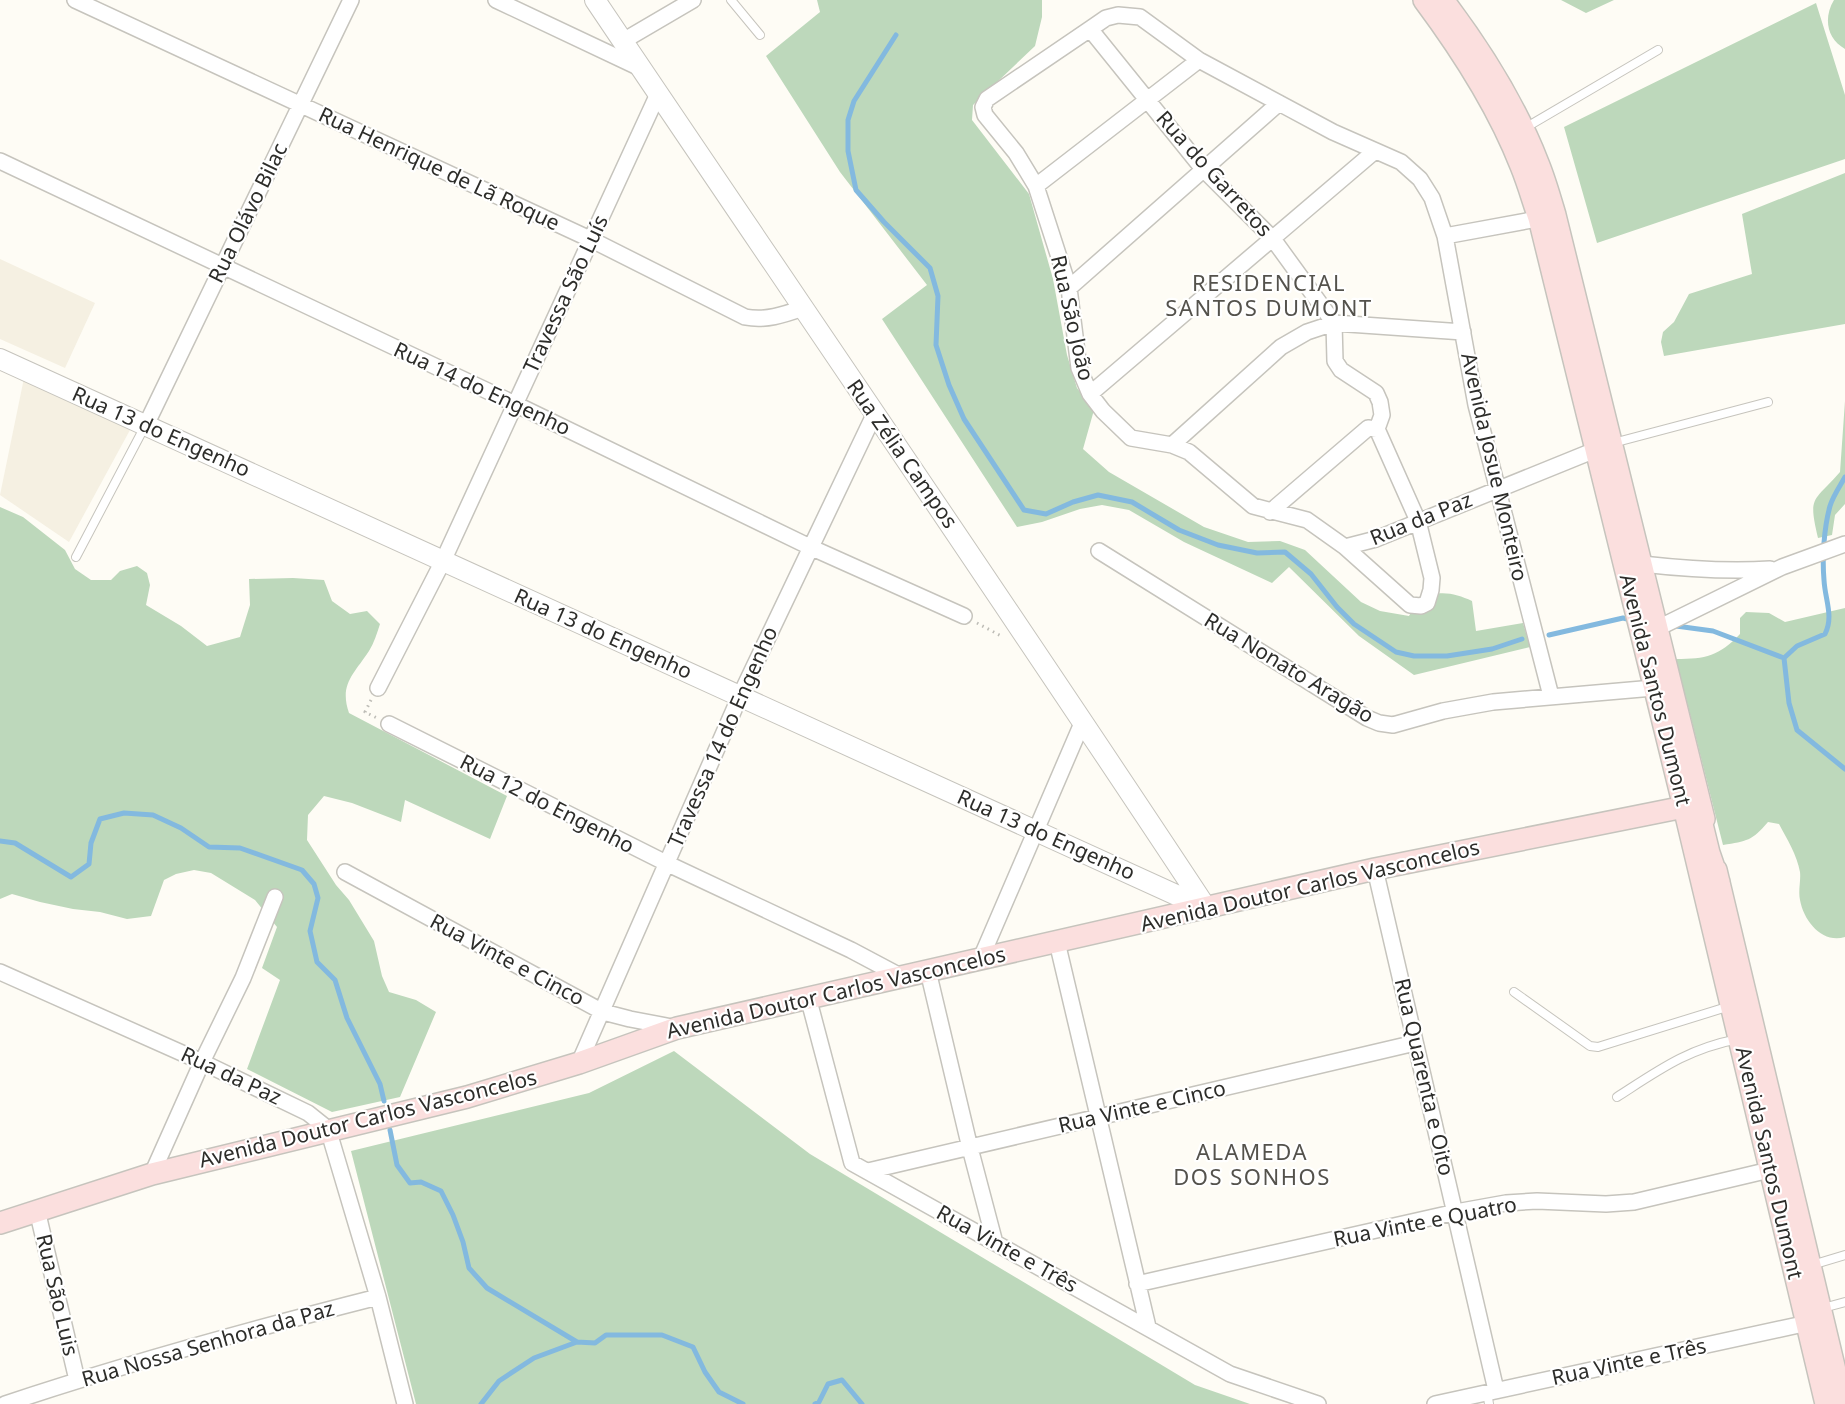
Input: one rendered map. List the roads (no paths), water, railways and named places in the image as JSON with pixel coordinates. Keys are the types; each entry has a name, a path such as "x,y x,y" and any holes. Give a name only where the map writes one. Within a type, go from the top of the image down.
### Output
{"main road":[{"name":"Avenida Santos Dumont","path":"1424,0 1467,63 1508,135 1547,217"},
{"name":"Avenida Santos Dumont","path":"1443,0 1490,67 1538,163 1547,217 1649,629 1719,882 1778,1168 1814,1316 1843,1404"},
{"name":"Avenida Santos Dumont","path":"1664,687 1684,807 1739,1039 1810,1265 1814,1316 1826,1404"},
{"name":"Avenida Doutor Carlos Vasconcelos","path":"0,1223 152,1174 328,1129 467,1097 579,1063 677,1028 1375,869 1684,807"},
{"path":"1684,807 1694,807 1698,812 1719,882"}],"street":[{"name":"Rua Henrique de Lã Roque","path":"75,0 592,240 745,317 757,320 771,318 803,308"},
{"name":"Rua Olávo Bilac","path":"146,425 351,0"},
{"path":"496,0 640,68"},
{"name":"Rua Zélia Campos","path":"595,0 874,415 959,536 1207,909"},
{"path":"623,42 693,0"},
{"name":"Rua São João","path":"1418,521 1432,578 1424,604 1410,605 1346,547 1307,520 1253,506 1189,452 1172,445 1131,438 1103,411 1090,394 1079,368 1070,288 1036,186 1016,153 985,114 983,107 987,99 1106,18 1118,15 1140,17 1199,60 1279,103 1401,162 1420,178 1432,198 1445,236"},
{"name":"Rua do Garretos","path":"1090,29 1203,169 1273,239 1334,323"},
{"path":"1036,186 1199,60"},
{"name":"Travessa São Luís","path":"378,688 443,561 658,94"},
{"path":"1070,288 1279,103"},
{"path":"1090,394 1375,151"},
{"name":"Rua 14 do Engenho","path":"0,161 515,404 810,548 964,616"},
{"path":"1445,236 1547,217"},
{"name":"Avenida Josue Monteiro","path":"1445,236 1476,405 1551,696"},
{"path":"1334,323 1335,361 1341,370 1376,393 1382,415 1377,429 1418,521"},
{"path":"1172,445 1281,347 1306,332 1334,323 1463,332"},
{"name":"Rua 13 do Engenho","path":"0,359 1207,909"},
{"name":"Travessa 14 do Engenho","path":"579,1063 740,696 874,415"},
{"path":"1270,512 1368,428 1377,429"},
{"name":"Rua da Paz","path":"1346,547 1376,539 1604,446"},
{"path":"1649,629 1782,567 1840,546"},
{"name":"Rua Nonato Aragão","path":"1099,551 1366,718 1379,723 1393,725 1443,711 1493,702 1664,687"},
{"path":"1634,566 1735,572 1782,567"},
{"path":"981,958 1083,721"},
{"name":"Rua 12 do Engenho","path":"389,724 666,863 852,950 900,976"},
{"name":"Rua Quarenta e Oito","path":"1375,869 1456,1212 1491,1395"},
{"name":"Rua Vinte e Cinco","path":"345,872 603,1012 630,1020 677,1028"},
{"path":"152,1174 202,1062 243,978 275,897"},
{"path":"1057,942 1148,1327"},
{"path":"928,970 995,1242"},
{"name":"Rua da Paz","path":"0,972 202,1062 308,1113 328,1129"},
{"name":"Rua Vinte e Três","path":"807,997 852,1163 1230,1374 1318,1404"},
{"name":"Rua Vinte e Cinco","path":"868,1171 1415,1043"},
{"path":"328,1129 378,1297 405,1404"},
{"name":"Rua Vinte e Quatro","path":"1137,1284 1456,1212 1527,1202 1606,1204 1634,1202 1778,1168"},
{"name":"Rua São Luis","path":"37,1210 77,1380"},
{"name":"Rua Nossa Senhora da Paz","path":"5,1404 77,1380 241,1332 378,1297"},
{"name":"Rua Vinte e Três","path":"1435,1404 1491,1395 1814,1316"}],"lane":[{"path":"731,0 760,35"},
{"path":"1523,129 1658,50"},
{"path":"1604,446 1768,402"},
{"path":"76,557 146,425"},
{"path":"1514,992 1590,1046 1598,1047 1731,1006"},
{"path":"1617,1097 1672,1061 1712,1044 1739,1039"},
{"path":"1810,1265 1845,1255"},
{"path":"1814,1316 1845,1302"}],"waterway":[{"path":"896,35 854,101 848,120 848,151 856,190 930,268 938,296 936,345 949,385 964,419 1024,510 1046,514 1073,502 1098,495 1132,502 1179,530 1218,545 1257,553 1285,552 1311,574 1337,607 1354,624 1396,652 1414,656 1447,656 1492,649 1522,639"},
{"path":"1845,477 1831,502 1825,533 1823,571 1829,614 1828,627 1825,634 1797,646 1784,658 1789,703 1797,730 1845,769"},
{"path":"1549,635 1627,619"},
{"path":"1676,626 1713,631 1784,658"},
{"path":"0,841 15,843 71,877 89,864 91,843 100,819 124,813 153,815 181,828 209,847 240,848 302,870 314,884 318,898 310,931 317,962 335,980 347,1018 380,1084 384,1101"},
{"path":"390,1130 397,1165 410,1183 421,1182 441,1191 463,1242 469,1268 487,1288 577,1342 595,1343 606,1335 662,1335 693,1347 705,1372 719,1392 743,1404"},
{"path":"481,1404 499,1381 534,1358 577,1342"},
{"path":"815,1404 819,1402 828,1384 842,1380 862,1404"}],"district":[{"name":"RESIDENCIAL SANTOS DUMONT","path":"1269,296"},
{"name":"ALAMEDA DOS SONHOS","path":"1252,1164"}]}
